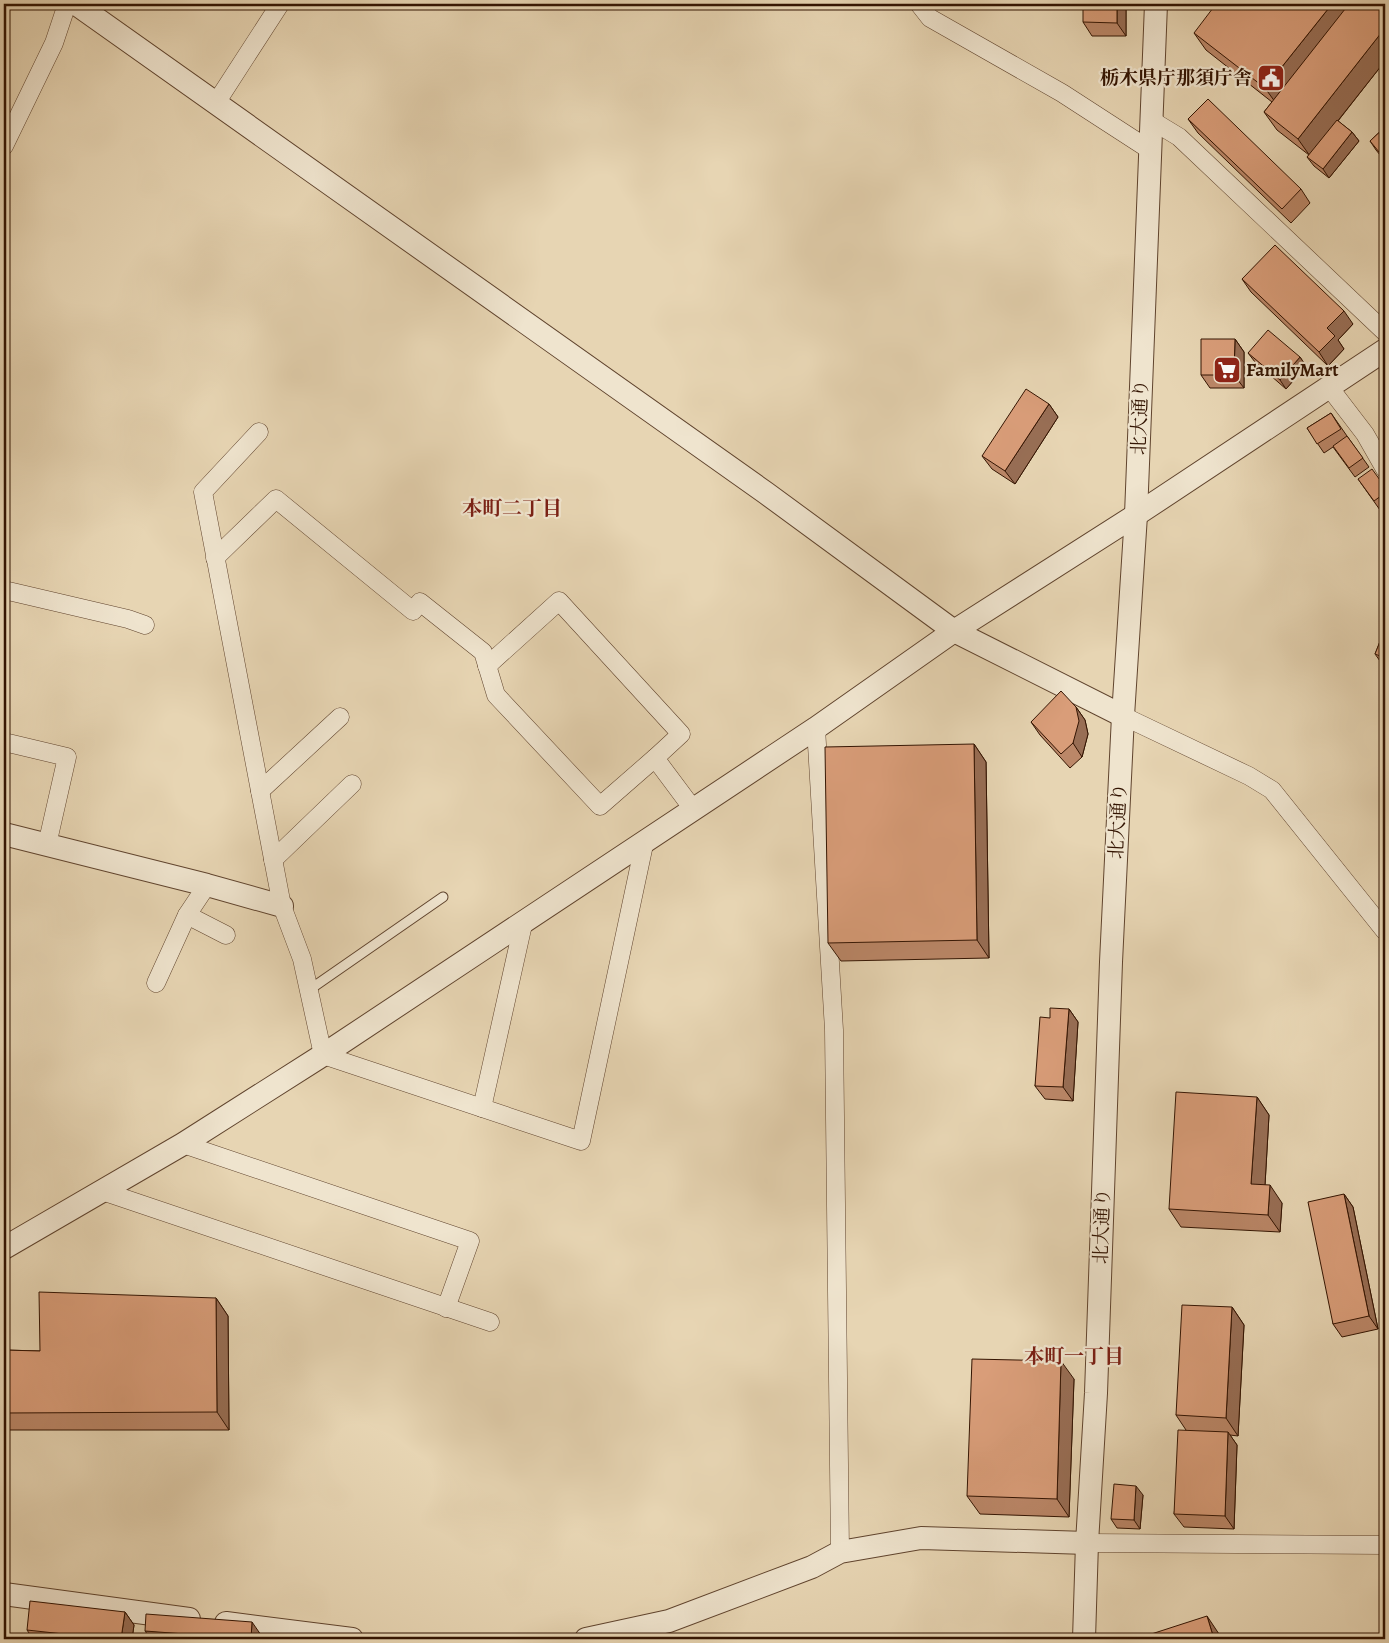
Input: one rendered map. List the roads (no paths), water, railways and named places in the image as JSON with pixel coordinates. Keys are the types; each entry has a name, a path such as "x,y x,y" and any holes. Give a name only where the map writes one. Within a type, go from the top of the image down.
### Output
{"street":[{"path":"4,146 54,44 67,4"},
{"path":"76,4 758,488 954,631 1123,716 1249,776 1272,790 1385,931"},
{"path":"216,103 280,4"},
{"path":"919,4 930,18 1062,93 1150,150"},
{"name":"北大通り","path":"1084,1639 1087,1543 1096,1393 1111,962 1123,716 1136,515 1156,4"},
{"path":"1151,120 1179,137 1385,332"},
{"path":"4,1248 183,1144 324,1055 524,920 816,728 954,631 1136,515 1385,350"},
{"path":"1329,387 1379,442 1385,468"},
{"path":"259,432 203,492 282,906 302,959 324,1055"},
{"path":"215,558 276,498 413,611 420,602 483,652 487,666 496,695 600,806 681,734 559,601 487,666"},
{"path":"4,590 128,619 145,625"},
{"path":"260,791 340,717"},
{"path":"816,728 834,1030 840,1552"},
{"path":"4,742 67,757 47,845"},
{"path":"655,758 693,809"},
{"path":"273,860 352,784"},
{"path":"4,834 208,884 282,906"},
{"path":"324,1055 581,1141 645,840"},
{"path":"156,983 187,915 208,884"},
{"path":"187,915 226,935"},
{"path":"482,1108 524,920"},
{"path":"183,1144 470,1241 446,1308"},
{"path":"102,1192 490,1322"},
{"path":"586,1639 669,1621 812,1567 840,1552 921,1538 1087,1543 1385,1546"},
{"path":"4,1594 279,1635 352,1639"}],"lane":[{"path":"309,990 443,897"}],"place":[{"name":"栃木県庁那須庁舎","path":"1271,78"},
{"name":"FamilyMart","path":"1227,370"}],"district":[{"name":"本町二丁目","path":"512,508"},
{"name":"本町一丁目","path":"1074,1356"}]}
